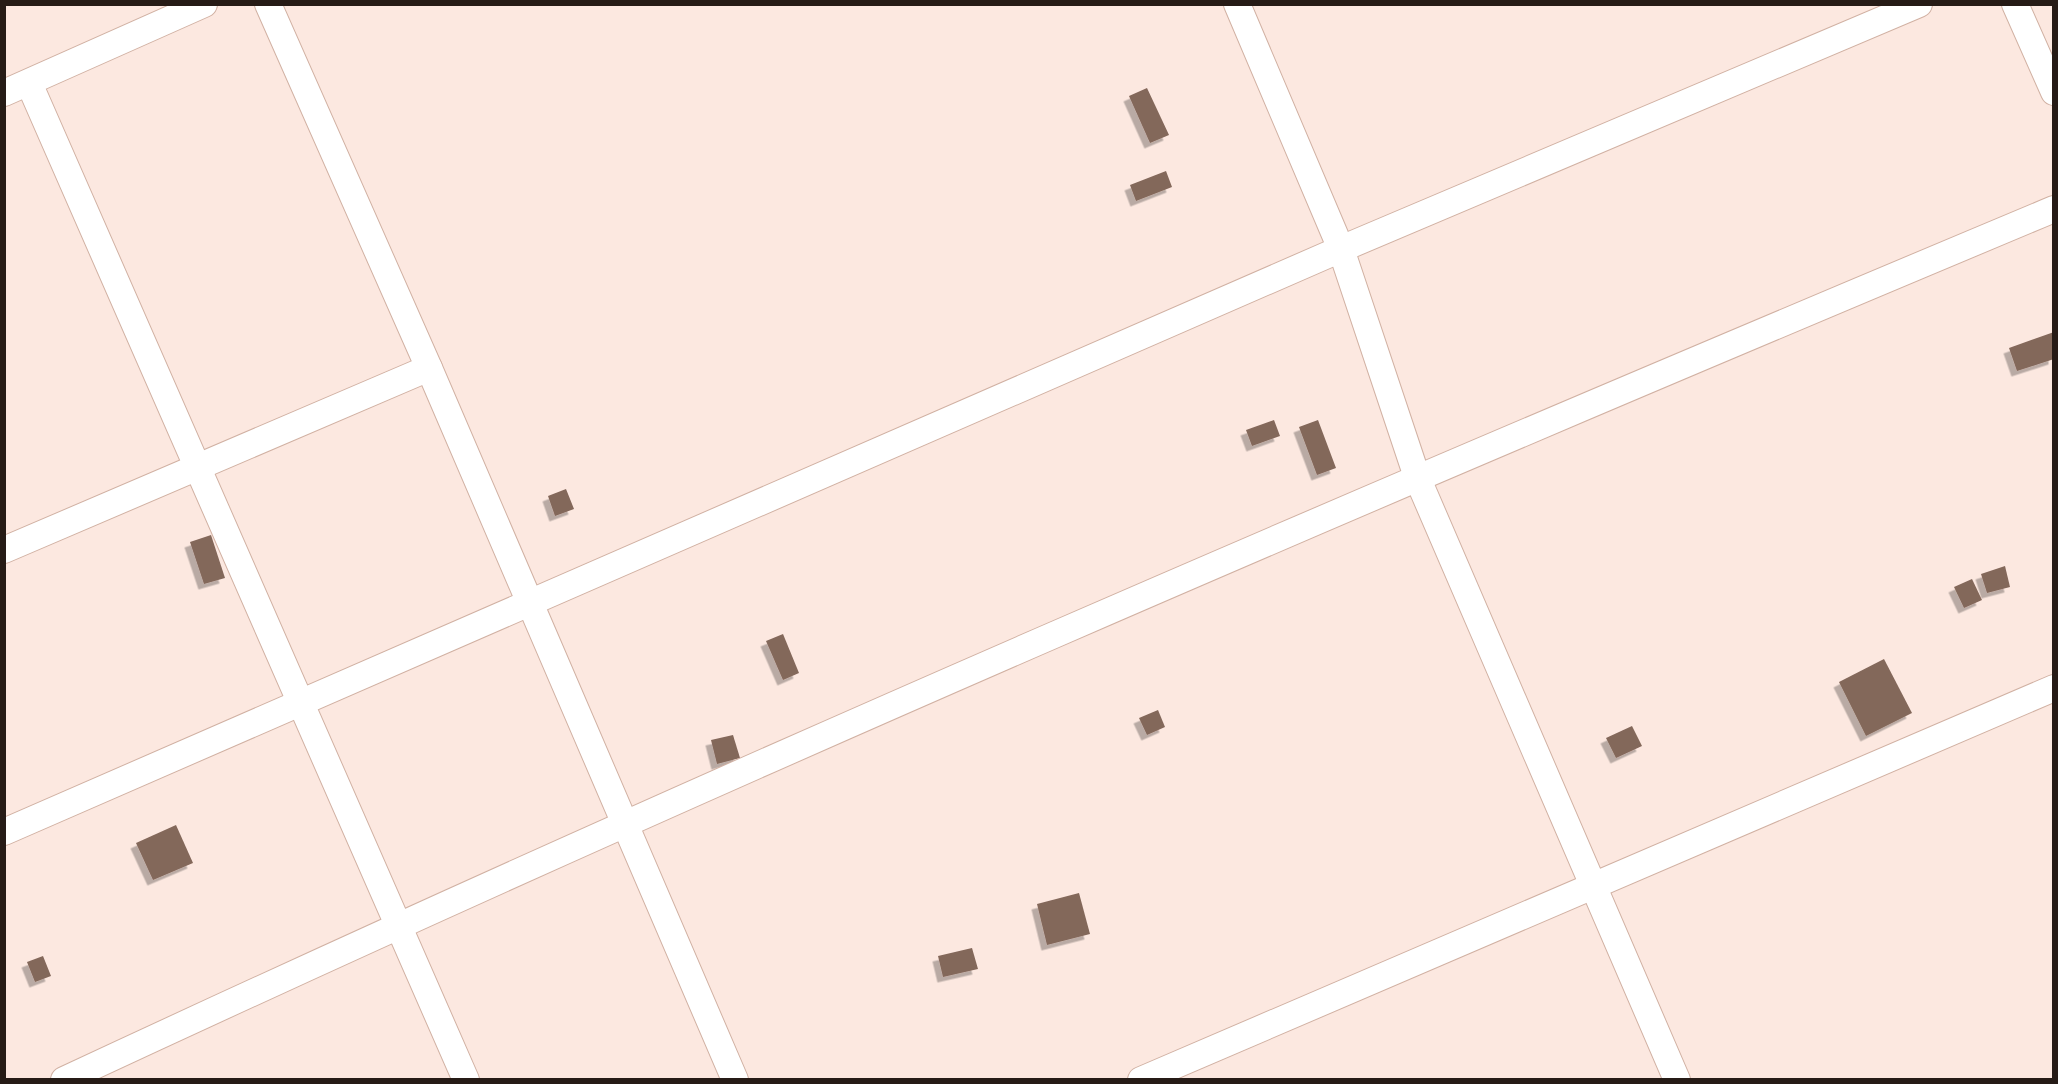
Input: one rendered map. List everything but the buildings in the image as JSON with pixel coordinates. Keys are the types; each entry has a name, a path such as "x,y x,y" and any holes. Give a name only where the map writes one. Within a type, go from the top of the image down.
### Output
{"street":[{"path":"4,93 204,4"},
{"path":"267,4 429,368 735,1080"},
{"path":"1237,4 1341,249 1417,477 1677,1080"},
{"path":"4,832 1341,249 1919,4"},
{"path":"2015,4 2054,92"},
{"path":"28,83 466,1080"},
{"path":"63,1080 398,924 1417,477 2054,209"},
{"path":"4,550 429,368"},
{"path":"1141,1080 2054,688"}]}
